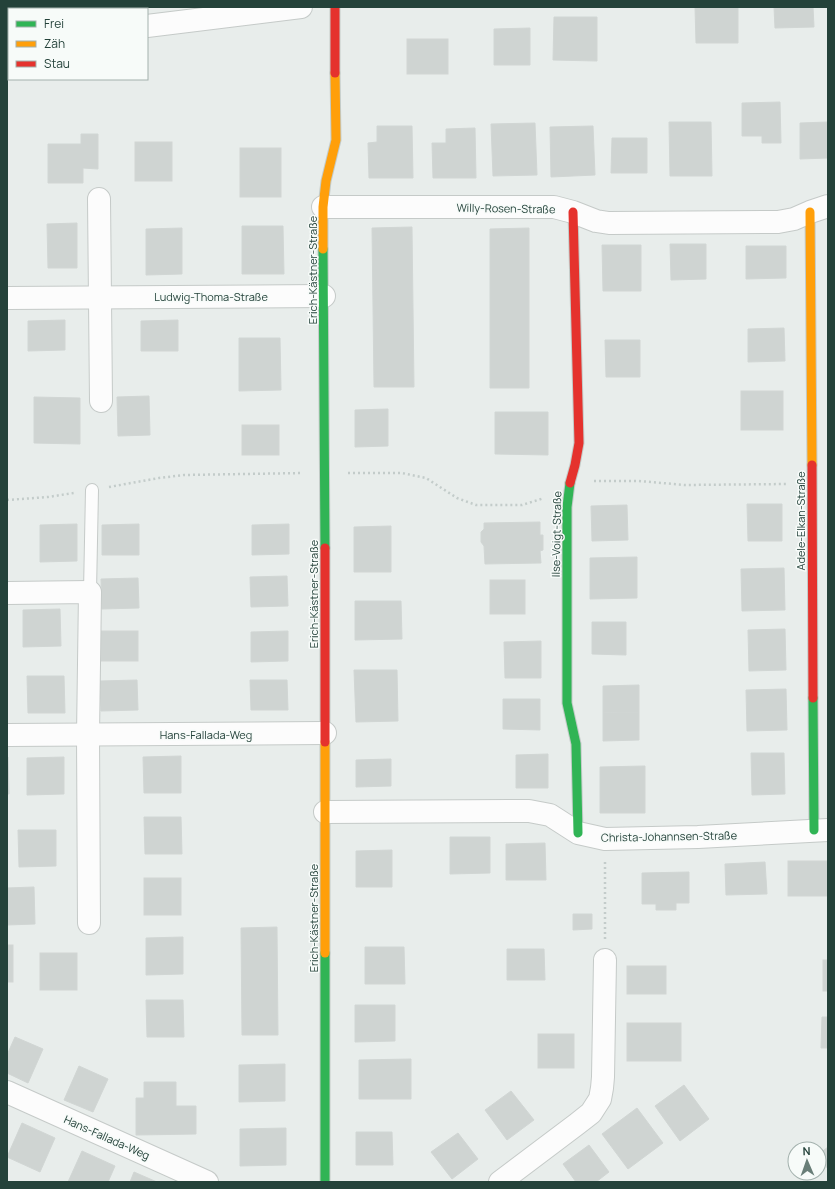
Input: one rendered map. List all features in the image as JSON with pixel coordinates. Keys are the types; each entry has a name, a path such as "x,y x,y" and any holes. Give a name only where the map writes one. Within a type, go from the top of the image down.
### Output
{"street":[{"path":"148,26 239,11 301,7"},
{"name":"Erich-Kästner-Straße","path":"324,1182 325,473 323,207 326,181 336,140 336,7"},
{"path":"99,199 101,401"},
{"name":"Willy-Rosen-Straße","path":"323,207 554,207 573,212 596,221 609,223 778,222 794,219 819,209"},
{"name":"Adele-Elkan-Straße","path":"819,209 821,830"},
{"name":"Ilse-Voigt-Straße","path":"573,212 579,444 569,486 567,507 567,703 576,744 578,833"},
{"name":"Ludwig-Thoma-Straße","path":"7,298 324,296"},
{"path":"7,593 90,592 88,735 89,923"},
{"name":"Hans-Fallada-Weg","path":"7,735 325,733"},
{"name":"Christa-Johannsen-Straße","path":"324,812 529,811 550,815 578,833 605,839 698,838 821,830"},
{"path":"500,1182 591,1113 600,1099 603,1077 605,960"},
{"name":"Hans-Fallada-Weg","path":"7,1092 207,1182"}],"lane":[{"path":"90,592 92,490"}],"path":[{"path":"7,500 48,497 184,475 325,473"},
{"path":"605,839 605,960"}],"building":[{"path":"695,7 738,7 738,43 696,43"},
{"path":"774,7 813,7 814,27 775,28"},
{"path":"554,17 597,17 597,61 553,60"},
{"path":"530,28 530,65 494,65 494,29"},
{"path":"407,39 448,39 448,74 407,74"},
{"path":"780,102 781,143 762,143 762,136 742,136 742,103"},
{"path":"669,122 711,122 712,176 670,176"},
{"path":"828,122 828,158 800,159 800,123"},
{"path":"535,123 537,175 493,176 491,124"},
{"path":"377,126 412,126 413,178 369,178 368,143 377,142"},
{"path":"593,126 595,175 551,177 550,127"},
{"path":"475,128 476,178 433,178 432,143 446,143 446,129"},
{"path":"81,134 98,134 98,169 83,168 83,183 48,183 48,144 81,144"},
{"path":"612,138 647,138 647,173 611,173"},
{"path":"135,142 172,142 172,181 135,181"},
{"path":"240,148 281,148 281,197 240,197"},
{"path":"77,223 77,268 48,268 47,224"},
{"path":"242,226 283,226 284,274 242,274"},
{"path":"412,227 414,387 374,387 372,228"},
{"path":"182,228 182,274 146,275 146,229"},
{"path":"529,228 529,388 490,388 490,229"},
{"path":"670,244 706,244 706,279 671,280"},
{"path":"602,245 641,245 641,291 603,291"},
{"path":"746,246 786,246 786,278 746,279"},
{"path":"65,320 65,350 28,351 28,321"},
{"path":"178,320 178,351 141,351 141,321"},
{"path":"784,328 785,361 748,362 748,329"},
{"path":"239,338 280,338 281,390 239,391"},
{"path":"605,340 640,340 640,377 606,377"},
{"path":"741,391 783,391 783,430 741,430"},
{"path":"149,396 150,435 118,436 117,397"},
{"path":"34,397 80,398 80,444 34,443"},
{"path":"388,409 388,446 355,447 355,410"},
{"path":"495,412 548,412 548,455 495,454"},
{"path":"242,425 279,425 279,455 242,455"},
{"path":"747,504 782,504 782,541 748,541"},
{"path":"627,505 628,540 592,541 591,506"},
{"path":"540,522 540,535 543,535 543,550 540,551 541,563 485,564 484,546 481,542 481,532 484,529 484,523"},
{"path":"77,524 77,561 40,562 40,525"},
{"path":"139,524 139,555 102,555 102,525"},
{"path":"289,524 289,554 252,555 252,525"},
{"path":"391,526 391,572 354,572 354,527"},
{"path":"637,557 637,598 590,599 590,558"},
{"path":"784,568 785,610 742,611 741,569"},
{"path":"287,576 288,606 251,607 250,577"},
{"path":"138,578 139,608 102,609 101,579"},
{"path":"490,580 525,580 525,614 490,614"},
{"path":"355,601 401,601 402,639 355,640"},
{"path":"60,609 61,646 23,647 23,610"},
{"path":"592,622 626,622 626,655 592,654"},
{"path":"785,629 786,670 749,671 748,630"},
{"path":"101,631 138,631 138,661 101,661"},
{"path":"288,631 288,661 251,662 251,632"},
{"path":"541,641 541,678 505,678 504,642"},
{"path":"354,670 397,670 398,721 356,722"},
{"path":"27,676 64,676 65,713 28,713"},
{"path":"137,680 138,710 101,711 100,681"},
{"path":"250,680 287,680 288,710 251,710"},
{"path":"639,685 639,712 603,713 603,686"},
{"path":"786,689 787,730 747,731 746,690"},
{"path":"503,699 540,699 540,730 503,729"},
{"path":"639,712 639,740 603,741 603,713"},
{"path":"751,753 784,753 785,794 752,795"},
{"path":"548,754 548,788 516,788 516,755"},
{"path":"181,756 181,793 144,793 143,757"},
{"path":"8,757 9,794 7,794"},
{"path":"64,757 64,794 27,795 27,758"},
{"path":"391,759 391,786 356,787 356,760"},
{"path":"645,766 645,813 600,813 600,767"},
{"path":"144,817 181,817 182,854 145,854"},
{"path":"18,830 56,830 56,866 19,867"},
{"path":"450,837 490,837 490,873 450,874"},
{"path":"545,843 546,880 506,880 506,844"},
{"path":"392,850 392,887 356,887 356,851"},
{"path":"788,861 828,861 828,896 788,896"},
{"path":"765,862 767,894 726,895 725,864"},
{"path":"689,872 689,903 676,903 676,910 656,910 656,904 642,904 642,873"},
{"path":"144,878 181,878 181,915 144,915"},
{"path":"34,887 35,924 7,925 7,888"},
{"path":"573,914 592,914 592,929 573,930"},
{"path":"277,927 278,1035 242,1035 241,928"},
{"path":"183,937 183,974 146,975 146,938"},
{"path":"7,945 13,945 13,982 7,982"},
{"path":"365,947 404,947 405,984 365,984"},
{"path":"507,949 544,949 545,980 507,980"},
{"path":"40,953 77,953 77,990 40,990"},
{"path":"823,960 828,960 828,991 823,991"},
{"path":"627,966 666,966 666,994 627,994"},
{"path":"146,1000 183,1000 184,1037 147,1037"},
{"path":"355,1005 395,1005 395,1041 355,1042"},
{"path":"822,1017 828,1017 828,1048 821,1048"},
{"path":"627,1023 681,1023 681,1061 627,1061"},
{"path":"538,1034 574,1034 574,1068 538,1068"},
{"path":"15,1037 43,1049 28,1083 7,1073 7,1055"},
{"path":"411,1059 411,1099 359,1099 359,1060"},
{"path":"285,1064 285,1101 239,1102 239,1065"},
{"path":"79,1066 108,1079 93,1112 64,1100"},
{"path":"144,1082 176,1082 176,1106 196,1106 196,1134 136,1135 136,1098 144,1098"},
{"path":"684,1085 709,1119 680,1141 655,1106"},
{"path":"511,1091 534,1120 507,1140 485,1110"},
{"path":"637,1108 663,1143 628,1169 602,1134"},
{"path":"22,1123 55,1138 40,1172 7,1157"},
{"path":"286,1128 286,1165 240,1166 240,1129"},
{"path":"356,1132 392,1132 393,1165 356,1165"},
{"path":"458,1133 478,1159 452,1179 431,1152"},
{"path":"589,1145 609,1172 596,1182 576,1182 563,1164"},
{"path":"828,1147 828,1169 827,1168"},
{"path":"82,1151 115,1166 108,1182 68,1182"},
{"path":"134,1172 157,1182 130,1182"}],"traffic: fast":[{"path":"323,249 325,548"},
{"path":"570,483 567,507 567,703 576,744 578,833"},
{"path":"813,698 814,830"},
{"path":"325,953 325,1182"}],"traffic: slow":[{"path":"323,249 323,207 326,181 336,140 335,73"},
{"path":"810,212 812,465"},
{"path":"325,742 325,953"}],"traffic: jam":[{"path":"335,7 335,73"},
{"path":"570,483 579,443 573,212"},
{"path":"812,465 813,698"},
{"path":"325,548 325,742"}]}
